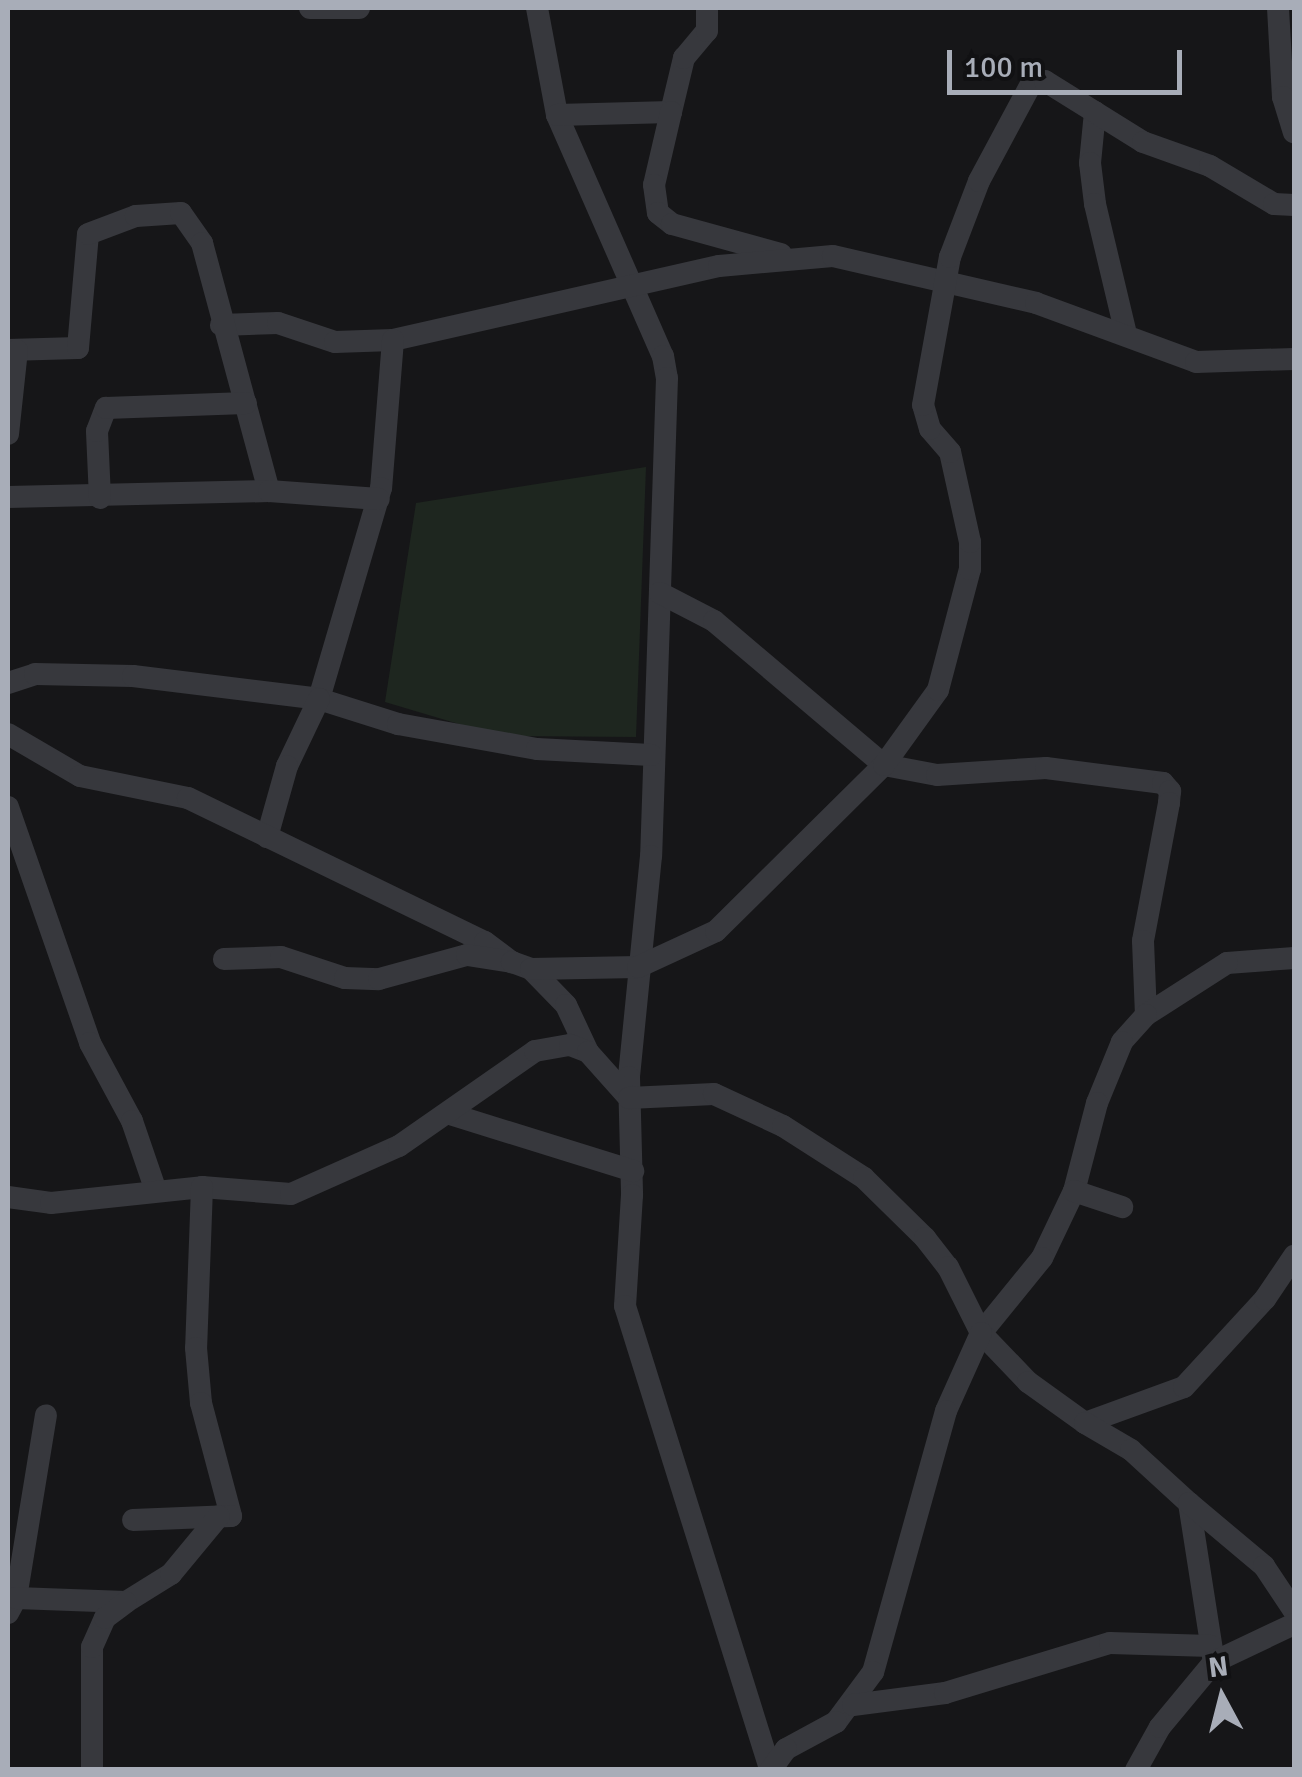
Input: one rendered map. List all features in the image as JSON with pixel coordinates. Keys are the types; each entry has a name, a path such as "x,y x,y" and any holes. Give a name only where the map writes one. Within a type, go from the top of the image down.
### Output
{"street":[{"path":"310,8 359,8"},
{"path":"538,8 558,114 667,378 650,856 629,1098 633,1171 628,1325 770,1770"},
{"path":"708,8 707,31 684,58 654,184 658,213 672,224 789,258"},
{"path":"1278,8 1294,132"},
{"path":"224,959 281,957 345,978 379,979 467,955 521,966 638,967 716,931 884,765 938,690 970,569 970,542 950,452 930,430 923,405 945,282 979,181 1032,82 1045,81 1095,112 1274,204 1294,205"},
{"path":"558,114 671,112"},
{"path":"1095,112 1095,204 1126,334"},
{"path":"8,434 12,350 78,348 88,234 164,212 181,213 196,229 269,491"},
{"path":"221,324 278,323 335,342 393,340 632,290 720,266 789,258 849,258 1126,334 1196,362 1294,359"},
{"path":"267,837 287,766 319,699 379,499 393,340"},
{"path":"100,498 97,431 106,408 246,403"},
{"path":"8,497 100,498 269,491 379,499"},
{"path":"660,593 714,622 884,765 938,775 1008,768 1099,772 1143,778 1170,790 1143,941 1146,1015"},
{"path":"8,682 35,674 133,676 319,699 398,724 537,749 651,755"},
{"path":"8,734 80,776 188,798 485,942 521,966 566,1005 588,1052 629,1098"},
{"path":"8,807 90,1043 132,1121 156,1191"},
{"path":"853,1705 881,1653 946,1411 981,1333 1042,1258 1074,1191 1110,1067 1122,1042 1146,1015 1227,963 1294,958"},
{"path":"8,1197 51,1203 202,1187 291,1194 389,1151 450,1114 535,1051 570,1045 588,1052"},
{"path":"629,1098 714,1094 832,1156 940,1255 981,1333 1058,1408 1130,1450 1264,1566 1294,1611"},
{"path":"450,1114 633,1171"},
{"path":"132,1520 231,1516 201,1404 196,1348 202,1187"},
{"path":"1074,1191 1122,1207"},
{"path":"1084,1423 1184,1387 1266,1299 1294,1256"},
{"path":"46,1415 12,1605 126,1602"},
{"path":"1136,1770 1160,1727 1213,1654 1189,1503"},
{"path":"92,1770 92,1647 105,1618 171,1574 219,1516"},
{"path":"770,1770 786,1749 853,1705 944,1692 1110,1643 1213,1654 1294,1624"}],"shaded area":[{"path":"646,467 636,737 499,736 385,702 416,503"}]}
